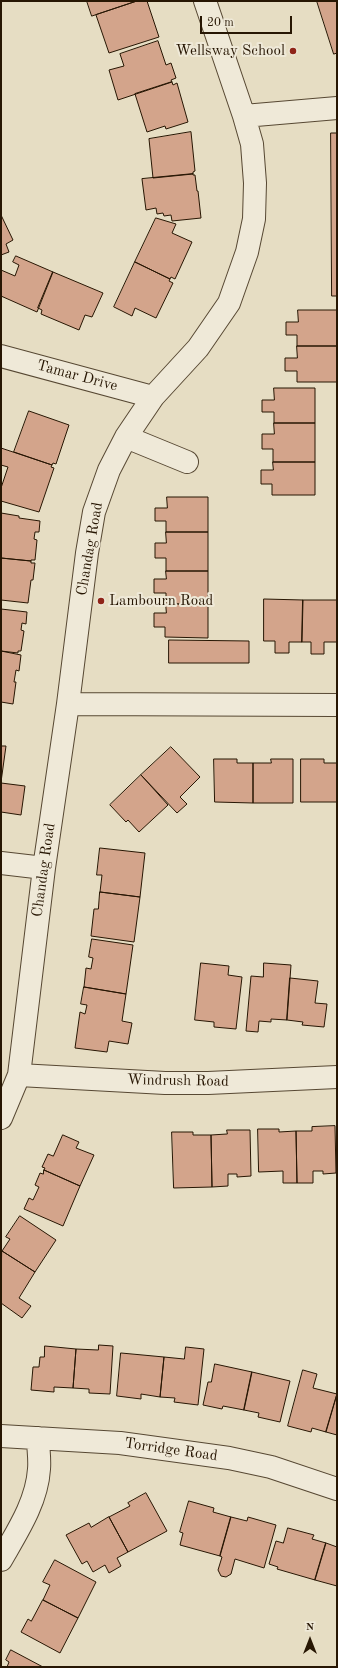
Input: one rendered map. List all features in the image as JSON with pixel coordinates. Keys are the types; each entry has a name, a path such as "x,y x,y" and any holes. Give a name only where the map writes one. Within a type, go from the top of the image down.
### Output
{"street":[{"name":"Chandag Road","path":"1,1118 19,1075 44,868 68,704 87,553 94,512 109,470 126,437 153,397 198,348 229,303 247,252 254,219 255,184 252,144 244,116 204,1"},
{"path":"244,116 337,108"},
{"name":"Tamar Drive","path":"1,356 153,397"},
{"path":"126,437 187,462"},
{"path":"68,704 337,705"},
{"path":"1,863 44,868"},
{"name":"Windrush Road","path":"19,1075 201,1083 337,1077"},
{"name":"Torridge Road","path":"1,1436 120,1443 229,1458 270,1467 337,1489"},
{"path":"1,1560 27,1512 35,1491 39,1469 38,1438"}],"building":[{"path":"87,1 137,1 92,16"},
{"path":"137,1 147,1 159,37 109,53 96,15"},
{"path":"317,1 337,1 337,53 334,54"},
{"path":"158,41 166,65 171,63 176,78 171,80 172,82 118,100 109,70 124,66 120,54"},
{"path":"172,82 173,85 177,83 188,122 166,129 165,126 147,132 135,94"},
{"path":"191,132 195,171 193,174 153,178 149,139"},
{"path":"331,133 337,133 337,296 332,296"},
{"path":"195,175 198,191 201,218 172,221 171,215 164,216 163,213 157,214 156,208 146,210 142,179"},
{"path":"1,215 13,240 6,244 9,252 1,255"},
{"path":"156,218 176,224 172,233 192,242 175,279 171,277 170,279 135,262"},
{"path":"16,256 53,272 37,312 1,296 1,270 15,276 19,265 13,262"},
{"path":"135,262 170,279 169,281 173,283 156,318 135,308 132,316 114,307"},
{"path":"53,272 103,293 92,317 85,315 79,330 41,314 42,310 38,308"},
{"path":"298,310 337,310 337,346 297,346 297,335 286,335 286,322 298,322"},
{"path":"297,346 337,346 337,382 297,382 297,371 285,371 285,358 297,358"},
{"path":"274,388 315,388 315,423 274,423 274,412 262,412 262,400 274,400"},
{"path":"29,411 69,425 56,464 53,463 52,465 14,452"},
{"path":"274,423 315,423 315,462 273,462 273,449 262,449 262,434 274,434"},
{"path":"1,448 52,465 51,467 54,468 39,512 1,501 1,488 8,467 1,465"},
{"path":"273,462 315,462 315,495 272,495 272,484 261,484 261,470 273,470"},
{"path":"167,497 208,497 208,532 166,532 166,521 155,521 155,508 167,508"},
{"path":"1,513 19,516 19,518 40,521 39,532 35,532 34,539 37,540 35,560 31,561 1,558"},
{"path":"166,532 208,532 208,571 166,571 166,558 155,558 155,543 166,543"},
{"path":"1,558 31,561 31,563 35,563 28,603 1,600"},
{"path":"166,571 208,571 208,604 166,604 166,593 154,593 154,579 166,579"},
{"path":"264,599 303,600 302,642 289,642 289,653 275,653 275,641 264,641"},
{"path":"303,600 337,600 337,642 324,642 324,654 311,654 311,642 302,642"},
{"path":"166,604 208,604 208,638 165,637 165,627 154,627 154,613 166,613"},
{"path":"1,609 27,612 26,624 22,623 21,630 24,631 21,651 18,651 18,653 1,651"},
{"path":"169,640 249,641 249,663 169,663"},
{"path":"1,651 21,655 19,671 16,670 14,682 16,682 13,704 1,702"},
{"path":"1,746 6,746 1,782"},
{"path":"171,747 200,777 180,797 187,804 177,813 141,775"},
{"path":"214,759 237,759 237,763 253,763 253,803 215,802"},
{"path":"271,759 293,759 293,803 253,803 253,763 271,763"},
{"path":"301,759 324,759 324,763 337,763 337,802 301,802"},
{"path":"141,775 168,805 139,832 128,820 126,822 110,805"},
{"path":"1,783 25,786 21,815 1,812"},
{"path":"100,848 145,853 140,897 100,892 102,875 97,875"},
{"path":"100,892 140,897 134,942 91,936 94,909 98,909"},
{"path":"92,939 133,945 126,994 84,987 86,968 91,969 93,958 89,957"},
{"path":"201,963 229,966 228,975 242,977 236,1029 214,1027 214,1022 195,1020"},
{"path":"264,963 291,965 287,1020 271,1019 271,1022 259,1021 258,1032 246,1031 251,976 263,977"},
{"path":"290,978 318,981 315,1003 327,1004 324,1027 302,1025 303,1022 287,1020"},
{"path":"84,987 126,994 122,1021 132,1023 128,1044 109,1041 107,1052 75,1048 80,1012 85,1014 87,1005 81,1004"},
{"path":"335,1126 336,1173 323,1174 323,1171 313,1171 313,1183 297,1183 296,1131 312,1131 312,1127"},
{"path":"258,1129 279,1129 279,1132 296,1131 297,1183 283,1183 283,1171 259,1172"},
{"path":"227,1130 250,1130 251,1176 237,1177 237,1174 228,1174 228,1186 212,1187 211,1135 227,1134"},
{"path":"172,1132 193,1132 193,1135 211,1135 212,1187 174,1188"},
{"path":"63,1135 79,1142 76,1148 94,1155 80,1186 44,1170 45,1168 42,1167 48,1154 53,1156"},
{"path":"44,1170 80,1186 63,1226 24,1209 29,1198 33,1200 39,1187 35,1185 40,1173 43,1174"},
{"path":"20,1216 56,1240 35,1272 2,1251 10,1239 6,1237"},
{"path":"2,1251 35,1272 19,1298 31,1306 22,1318 1,1303"},
{"path":"99,1345 113,1346 110,1394 89,1393 89,1389 73,1388 76,1349 98,1350"},
{"path":"45,1346 76,1349 73,1388 54,1387 54,1392 31,1390 33,1367 39,1367 40,1357 44,1357"},
{"path":"186,1347 204,1349 198,1405 174,1402 175,1398 160,1397 164,1357 184,1359"},
{"path":"121,1353 164,1357 160,1397 141,1394 141,1399 117,1396"},
{"path":"215,1364 252,1372 244,1410 223,1406 222,1409 203,1405 208,1382 211,1382"},
{"path":"303,1370 317,1374 313,1388 337,1394 326,1432 312,1428 311,1432 288,1426"},
{"path":"252,1372 290,1381 280,1422 258,1417 259,1413 244,1410"},
{"path":"337,1394 337,1435 326,1432"},
{"path":"146,1493 167,1531 128,1552 109,1517 130,1506 128,1503"},
{"path":"189,1501 214,1508 213,1512 231,1517 220,1556 180,1545 183,1533 180,1532"},
{"path":"109,1517 128,1552 117,1558 121,1566 109,1573 105,1565 93,1572 87,1561 82,1564 66,1535 89,1523 91,1527"},
{"path":"231,1517 247,1521 248,1517 276,1525 264,1568 235,1559 231,1574 226,1577 221,1576 218,1570 222,1557 220,1556"},
{"path":"288,1528 314,1535 312,1539 326,1543 315,1580 277,1569 278,1567 269,1564 276,1541 283,1543"},
{"path":"326,1543 337,1547 337,1586 315,1580"},
{"path":"55,1560 96,1582 78,1618 43,1600 50,1585 43,1582"},
{"path":"43,1600 78,1618 60,1653 21,1632 28,1619 31,1621"},
{"path":"11,1650 43,1667 7,1667 9,1662 6,1660"}],"place":[{"name":"Wellsway School","path":"293,51"},
{"name":"Lambourn Road","path":"101,601"}]}
